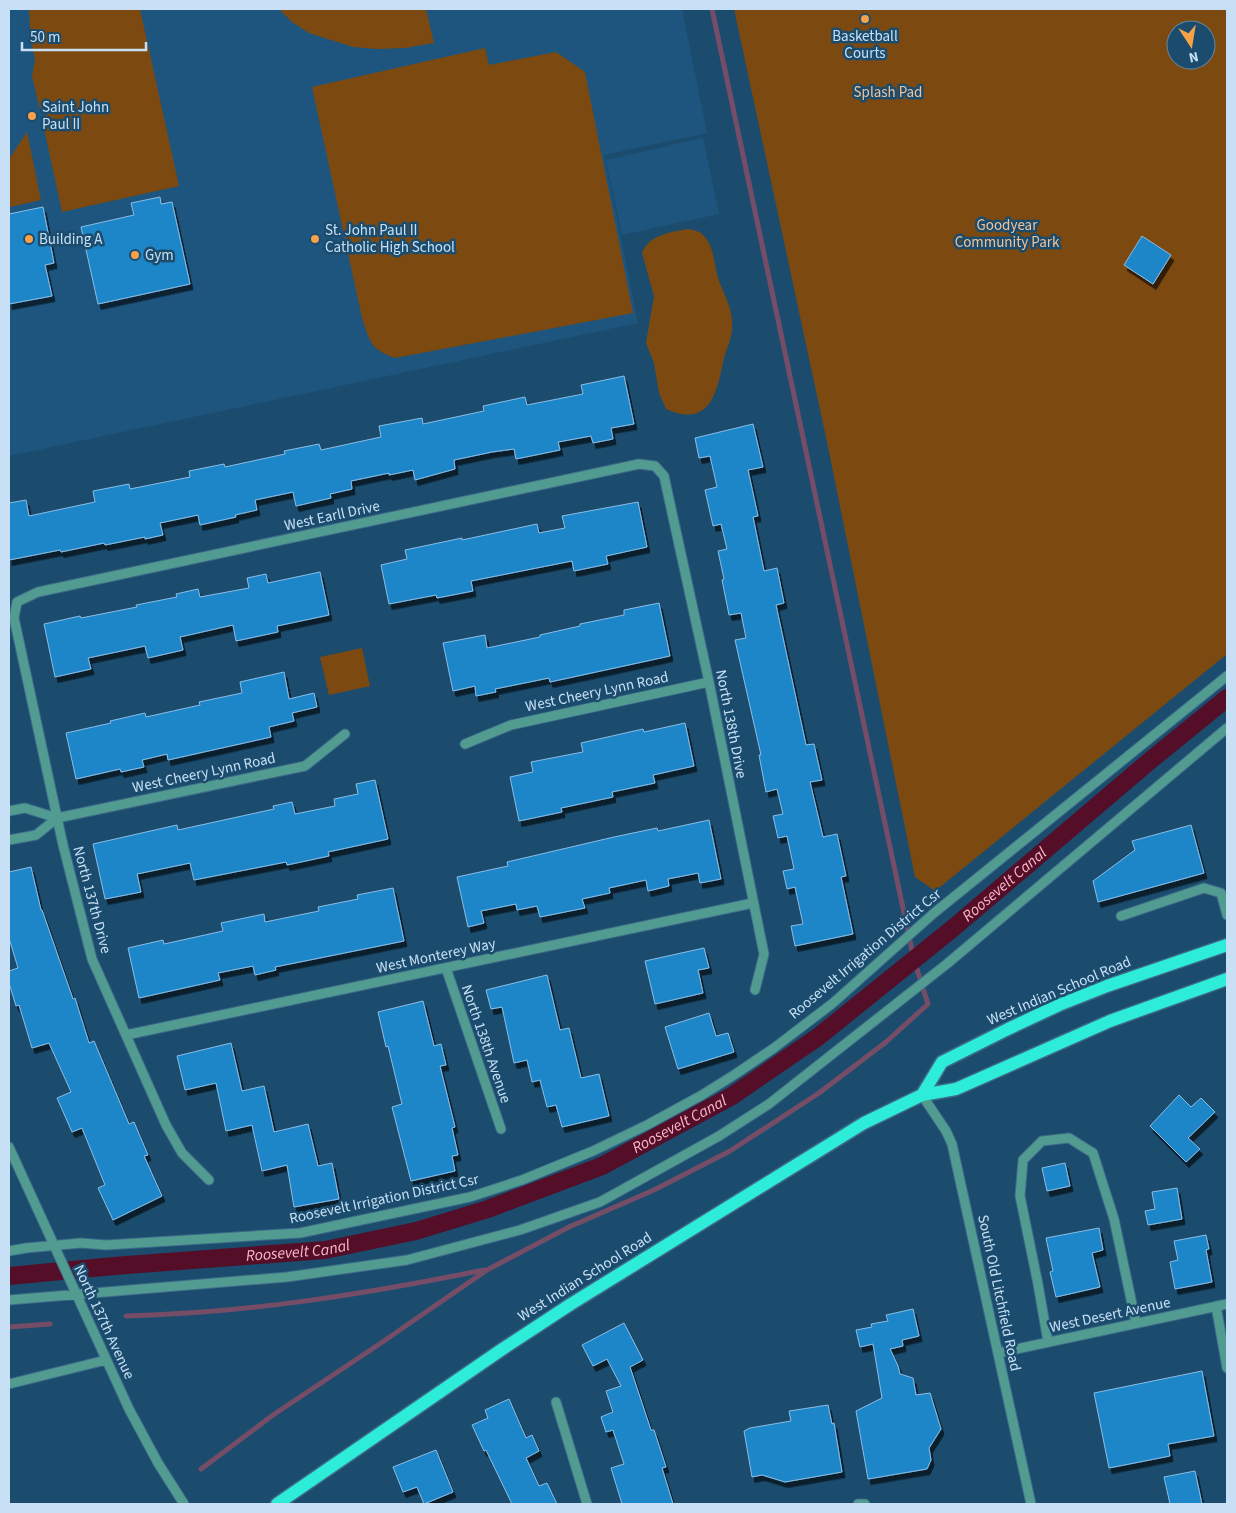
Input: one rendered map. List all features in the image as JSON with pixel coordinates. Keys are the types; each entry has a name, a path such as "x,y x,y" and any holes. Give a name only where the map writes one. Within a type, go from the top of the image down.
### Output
{"main road":[{"name":"West Indian School Road","path":"922,1095 942,1062 1008,1029 1059,1005 1107,986 1227,944"},
{"name":"West Indian School Road","path":"276,1504 571,1304 864,1123 922,1095 956,1089 1110,1021 1227,979"}],"street":[{"name":"West Earll Drive","path":"17,602 38,592 639,464 655,466"},
{"name":"North 138th Drive","path":"655,466 664,476 709,682 764,954 755,990"},
{"name":"North 137th Drive","path":"17,602 14,618 58,818 92,959 166,1125 182,1153 209,1180"},
{"name":"Roosevelt Irrigation District Csr","path":"9,1251 81,1244 106,1246 300,1233 470,1197 522,1180 611,1142 702,1095 734,1075 833,1004 934,913 1227,676"},
{"name":"West Cheery Lynn Road","path":"465,744 510,725 709,682"},
{"path":"9,1300 287,1277 407,1260 520,1230 600,1202 719,1136 769,1104 948,964 1227,728"},
{"name":"West Cheery Lynn Road","path":"9,840 36,835 58,818 305,766 345,734"},
{"name":"West Cheery Lynn Road","path":"9,811 25,808 58,818"},
{"path":"1121,916 1204,888 1221,893 1227,915"},
{"name":"West Monterey Way","path":"126,1035 753,904"},
{"name":"North 138th Avenue","path":"446,968 501,1129"},
{"name":"South Old Litchfield Road","path":"922,1095 946,1130 952,1144 1031,1504"},
{"path":"1048,1342 1020,1196 1023,1160 1042,1140 1068,1138 1093,1153 1114,1219 1136,1323"},
{"name":"North 137th Avenue","path":"9,1147 129,1409 184,1504"},
{"name":"West Desert Avenue","path":"998,1352 1227,1304"},
{"path":"1216,1306 1227,1368"},
{"path":"9,1384 106,1360"},
{"path":"556,1402 587,1504"},
{"path":"858,1504 865,1504"}],"shaded area":[{"name":"St. John Paul II Catholic High School","path":"9,9 682,9 707,133 604,155 638,323 9,456"},
{"path":"703,138 719,214 622,235 606,160"}],"green space":[{"path":"29,9 140,9 179,186 62,212 43,124 45,115 39,106 32,76 35,59 31,42"},
{"path":"279,9 426,9 434,43 405,48 378,49 353,47 309,33 292,22"},
{"name":"Goodyear Community Park","path":"734,9 1227,9 1227,654 935,891 915,877 827,442"},
{"path":"485,48 489,65 556,52 585,72 633,313 395,358 380,351 372,344 362,318 312,87"},
{"path":"27,132 41,200 10,207 9,159"},
{"path":"688,229 701,233 713,253 717,276 729,305 732,327 718,383 709,403 702,410 693,414 681,414 666,409 659,393 654,363 646,343 654,296 642,253 645,247 655,238 667,233"},
{"path":"362,648 370,686 329,695 320,657"}],"building":[{"name":"Gym","path":"160,197 161,204 172,202 190,284 98,304 81,227 134,215 131,203"},
{"name":"Building A","path":"43,207 54,263 45,265 52,296 9,304 9,214"},
{"path":"1142,236 1171,255 1153,284 1124,265"},
{"path":"624,376 634,424 611,428 613,439 593,443 591,436 558,442 560,450 516,459 514,449 492,452 454,460 455,469 415,480 413,470 389,475 389,473 351,481 352,489 330,494 331,498 296,506 293,492 255,500 257,510 235,515 236,517 200,525 198,515 160,523 163,535 105,545 104,543 61,552 60,550 9,560 9,503 26,500 29,516 95,502 93,491 129,484 130,489 190,477 189,471 224,464 225,467 285,454 284,451 319,444 321,450 381,437 379,426 422,418 423,424 484,411 483,406 525,397 527,405 583,394 581,385"},
{"path":"753,424 763,467 748,470 758,516 753,517 764,571 777,568 784,603 776,605 806,745 814,744 822,780 810,782 823,837 837,834 846,876 841,877 853,934 795,946 791,926 803,924 795,887 787,889 783,871 794,869 787,836 778,838 773,816 783,814 777,789 766,792 759,755 761,755 735,640 746,638 741,613 729,615 718,551 727,549 721,524 713,526 705,490 717,487 710,456 699,458 695,438"},
{"path":"638,502 647,547 606,556 608,564 574,571 572,561 471,581 473,591 437,598 436,595 389,604 381,565 407,559 405,550 537,524 539,533 565,528 562,516"},
{"path":"320,572 329,615 277,626 278,632 236,641 233,625 180,637 183,650 148,658 145,646 88,658 91,669 55,677 44,624 137,607 136,605 177,597 176,594 198,589 200,597 249,588 247,578 266,574 268,583"},
{"path":"659,603 670,656 550,682 549,678 495,689 496,692 476,696 475,686 453,691 443,643 485,635 487,648 540,637 540,635 580,626 580,624 624,615 624,610"},
{"path":"284,672 289,699 314,693 317,707 292,713 294,721 269,727 271,737 168,760 167,754 142,760 144,767 121,772 120,769 76,779 66,733 145,713 146,717 200,705 199,702 242,693 240,682"},
{"path":"685,723 694,766 653,775 655,783 612,792 613,797 561,808 562,812 519,821 510,777 533,772 531,762 583,752 581,743 643,729 644,732"},
{"path":"375,780 388,839 328,852 329,856 287,865 286,862 194,880 190,863 137,874 141,892 105,899 93,844 177,825 178,830 274,809 273,806 292,802 295,814 335,806 334,799 358,794 356,784"},
{"path":"709,820 721,879 700,883 698,873 668,879 669,886 648,891 646,880 609,888 610,893 582,899 585,908 540,917 537,906 517,910 516,904 481,911 484,923 468,927 457,877 508,866 507,862 614,837 657,828 658,831"},
{"path":"1191,825 1204,873 1098,902 1093,881 1135,850 1132,841"},
{"path":"31,867 41,910 73,999 75,998 89,1043 94,1041 129,1124 134,1122 148,1155 144,1156 162,1196 113,1220 98,1188 105,1185 82,1128 72,1132 57,1098 71,1092 49,1043 32,1048 19,1005 16,1006 9,983 9,971 18,968 9,938 9,872"},
{"path":"393,888 404,941 275,967 276,970 255,975 253,966 218,973 220,980 139,998 128,948 163,940 164,944 223,931 221,923 264,914 265,922 319,911 318,907 358,899 357,895"},
{"path":"704,948 709,968 698,970 703,993 655,1004 645,961"},
{"path":"547,975 560,1030 569,1028 581,1078 599,1074 609,1116 562,1127 556,1105 547,1107 540,1080 532,1082 527,1060 514,1063 502,1007 491,1009 486,990"},
{"path":"423,1001 434,1046 441,1044 446,1065 440,1066 455,1127 452,1128 458,1155 452,1156 455,1171 411,1181 392,1107 402,1104 378,1012"},
{"path":"709,1013 716,1036 728,1033 734,1052 678,1069 665,1027"},
{"path":"231,1043 242,1091 264,1086 274,1132 308,1124 318,1166 332,1163 339,1199 294,1207 287,1165 262,1171 252,1125 226,1131 216,1083 185,1090 177,1056"},
{"path":"1179,1095 1191,1107 1201,1098 1215,1112 1188,1138 1200,1149 1186,1162 1150,1126"},
{"path":"1065,1163 1070,1186 1047,1191 1042,1168"},
{"path":"1177,1188 1182,1219 1148,1225 1145,1211 1155,1209 1152,1192"},
{"path":"1099,1228 1103,1250 1092,1253 1100,1287 1056,1297 1050,1272 1053,1271 1046,1238"},
{"path":"1206,1235 1209,1249 1206,1250 1212,1282 1175,1289 1170,1262 1178,1260 1174,1241"},
{"path":"913,1309 919,1336 902,1340 903,1346 890,1349 900,1374 913,1378 916,1395 930,1393 941,1429 929,1448 931,1460 927,1469 868,1479 856,1411 882,1398 873,1344 860,1347 856,1330 872,1327 871,1324 888,1321 886,1315"},
{"path":"624,1323 643,1360 630,1367 651,1430 654,1430 666,1467 662,1468 673,1504 622,1504 611,1468 624,1464 613,1430 606,1432 601,1417 613,1412 606,1391 621,1386 607,1359 593,1366 582,1345"},
{"path":"1202,1371 1214,1436 1168,1444 1170,1456 1109,1468 1094,1393"},
{"path":"509,1399 526,1438 532,1435 539,1451 526,1458 539,1486 547,1483 557,1504 512,1504 472,1425 488,1418 485,1410"},
{"path":"828,1405 832,1424 834,1423 842,1472 785,1482 762,1475 752,1477 744,1431 750,1428 791,1421 789,1411"},
{"path":"436,1450 453,1492 424,1504 417,1487 403,1492 393,1467"},
{"path":"1195,1471 1202,1504 1170,1504 1164,1477"}],"waterway":[{"path":"201,1469 273,1415 487,1270 569,1227 654,1190 730,1151 819,1093 886,1042 928,1004 914,960 712,9"},
{"name":"Roosevelt Canal","path":"9,1276 325,1250 416,1231 488,1209 602,1166 732,1096 818,1037 952,929 1152,759 1227,698"},
{"path":"126,1316 217,1311 306,1301 484,1270"},
{"path":"9,1327 50,1324"}],"place":[{"name":"Basketball Courts","path":"865,19"},
{"name":"Saint John Paul II","path":"32,116"},
{"name":"Building A","path":"29,239"},
{"name":"St. John Paul II Catholic High School","path":"315,239"},
{"name":"Gym","path":"135,255"}],"park label":[{"name":"Splash Pad","path":"888,92"}]}
